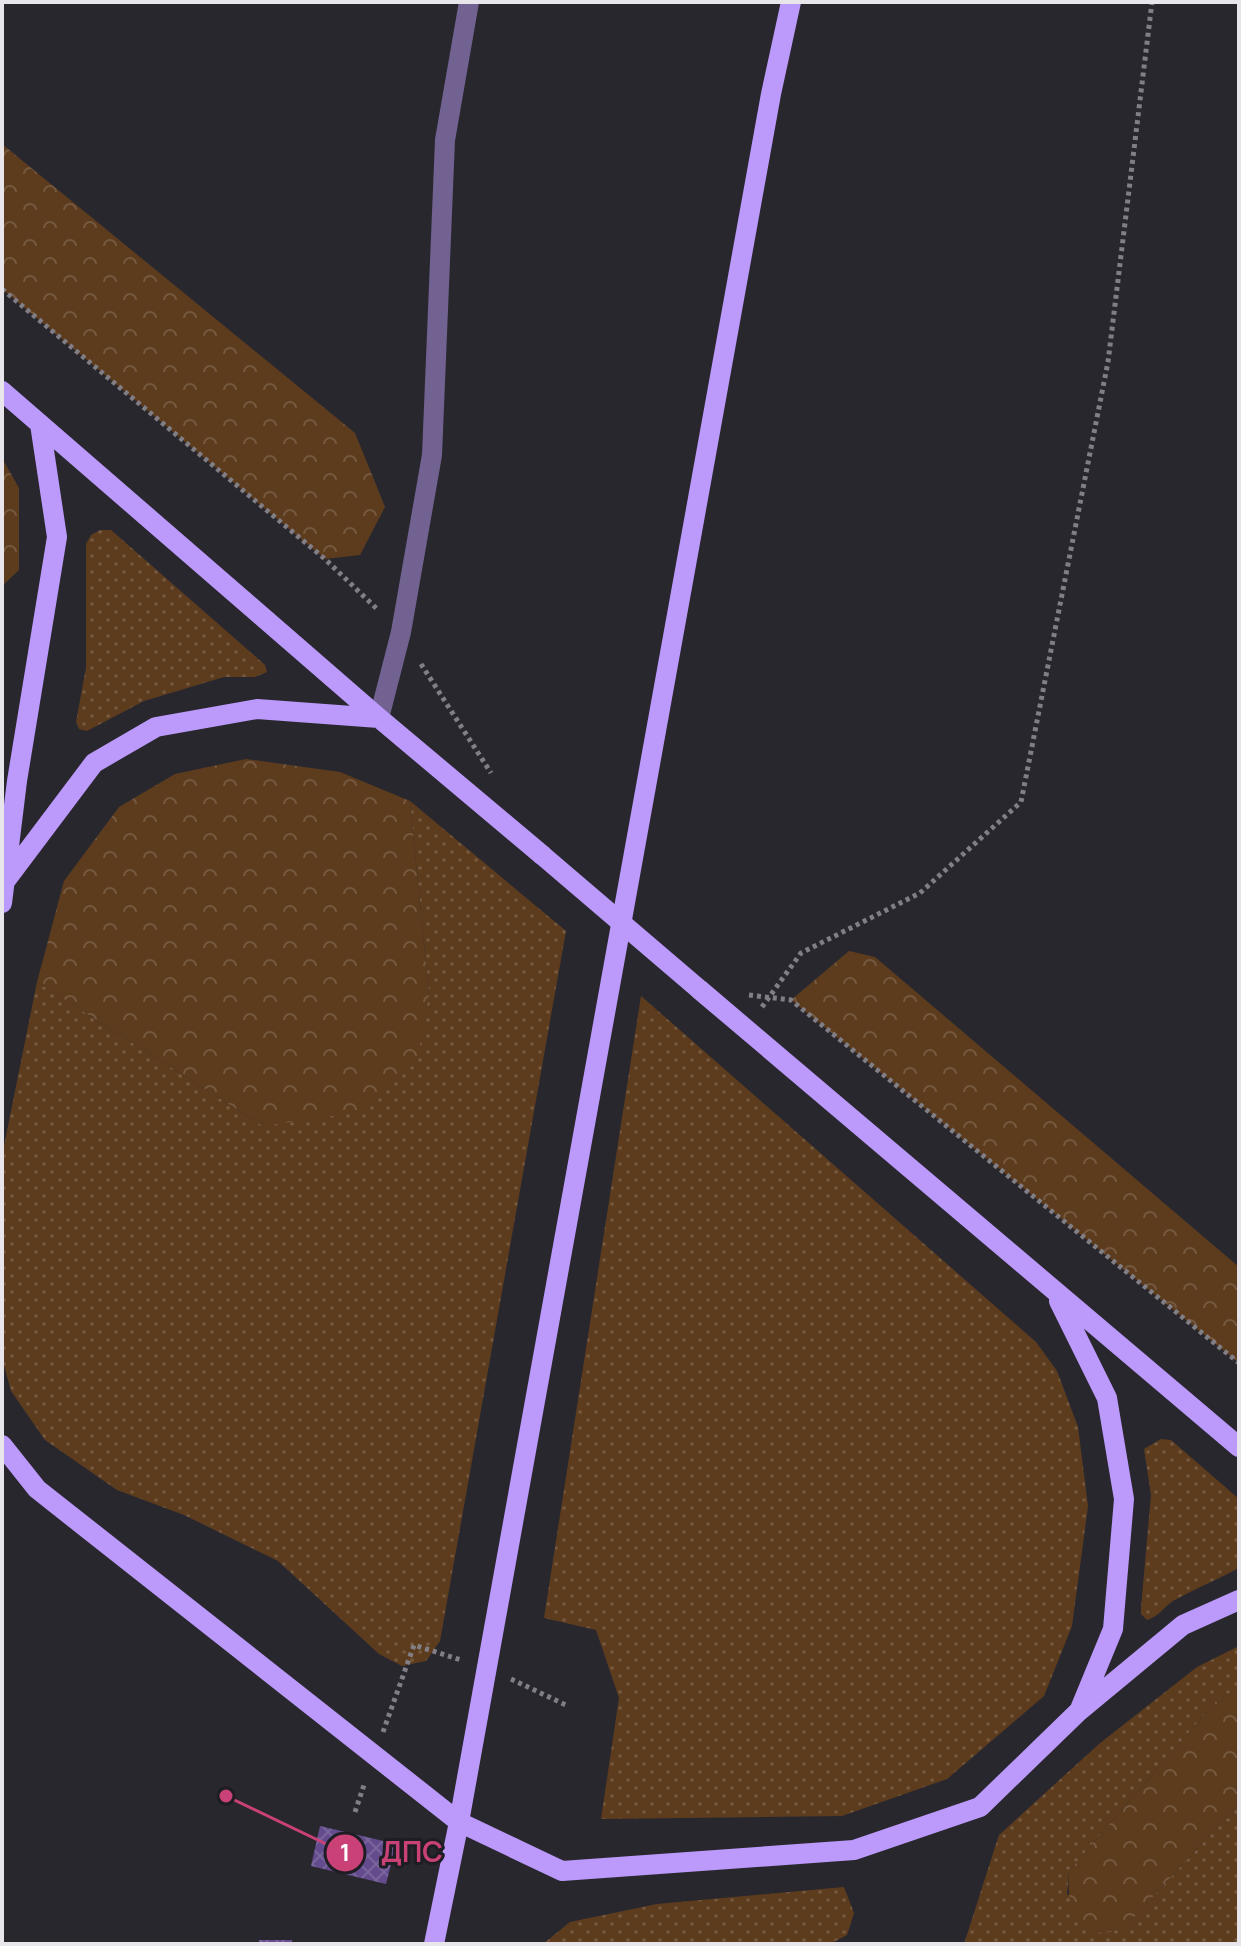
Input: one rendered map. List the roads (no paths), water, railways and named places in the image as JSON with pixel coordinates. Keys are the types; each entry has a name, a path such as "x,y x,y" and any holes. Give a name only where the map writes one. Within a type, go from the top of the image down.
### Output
{"main road":[{"path":"434,1944 459,1822 768,109 791,2"},
{"path":"2,391 379,718 1239,1447"},
{"path":"2,903 17,781 57,537 40,424"},
{"path":"6,880 94,763 156,727 257,709 379,718"},
{"path":"1054,1291 1107,1398 1124,1499 1113,1629 1078,1712"},
{"path":"2,1445 37,1489 459,1822 562,1871 854,1850 980,1807 1078,1712 1183,1625 1239,1600"}],"street":[{"path":"379,718 401,632 432,455 445,140 469,2"}],"place":[{"name":"ДПС","path":"226,1796"}]}
